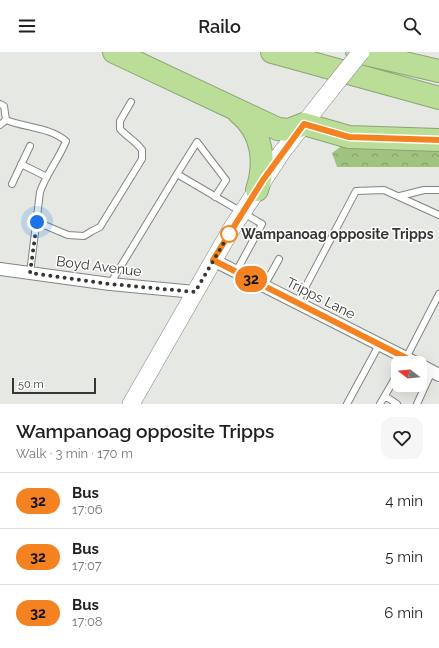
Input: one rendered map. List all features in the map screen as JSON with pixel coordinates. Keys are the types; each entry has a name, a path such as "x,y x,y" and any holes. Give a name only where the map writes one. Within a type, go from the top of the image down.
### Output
{"highway":[{"path":"114,52 281,130 293,129 304,124 349,137 439,140"},
{"path":"272,52 439,98"},
{"path":"357,52 439,72"},
{"path":"232,108 251,124 258,137 262,154 262,165 257,190"}],"main road":[{"path":"136,402 195,292 242,212 324,97 361,52"}],"street":[{"name":"Tripps Lane","path":"213,260 379,344 399,356"},
{"name":"Boyd Avenue","path":"0,269 110,284 195,292"}],"lane":[{"path":"37,222 68,235 75,236 84,236 100,227 142,159 142,150 138,143 120,129 120,120 131,102"},
{"path":"0,104 4,106 6,120"},
{"path":"6,120 17,124 43,129 59,135 66,141 40,192 30,273"},
{"path":"0,125 6,120"},
{"path":"110,284 197,142 226,180 215,197"},
{"path":"12,184 30,146"},
{"path":"22,164 47,177"},
{"path":"177,174 262,224 236,272"},
{"path":"297,303 356,191 384,190 439,215"},
{"path":"400,196 424,190 439,190"},
{"path":"264,286 279,259"},
{"path":"410,356 439,294"},
{"path":"347,404 379,344"},
{"path":"416,404 435,373"},
{"path":"380,404 391,385"},
{"path":"385,396 397,404"}],"green space":[{"path":"347,142 439,144 439,167 337,167 332,153"}],"bus line":[{"name":"32","path":"402,356 213,260 263,180 304,124 336,134 356,138 439,140"}],"place":[{"name":"Wampanoag opposite Tripps","path":"229,234"}],"route":[{"path":"37,222 30,273 110,284 195,292 217,252 229,234"}]}
